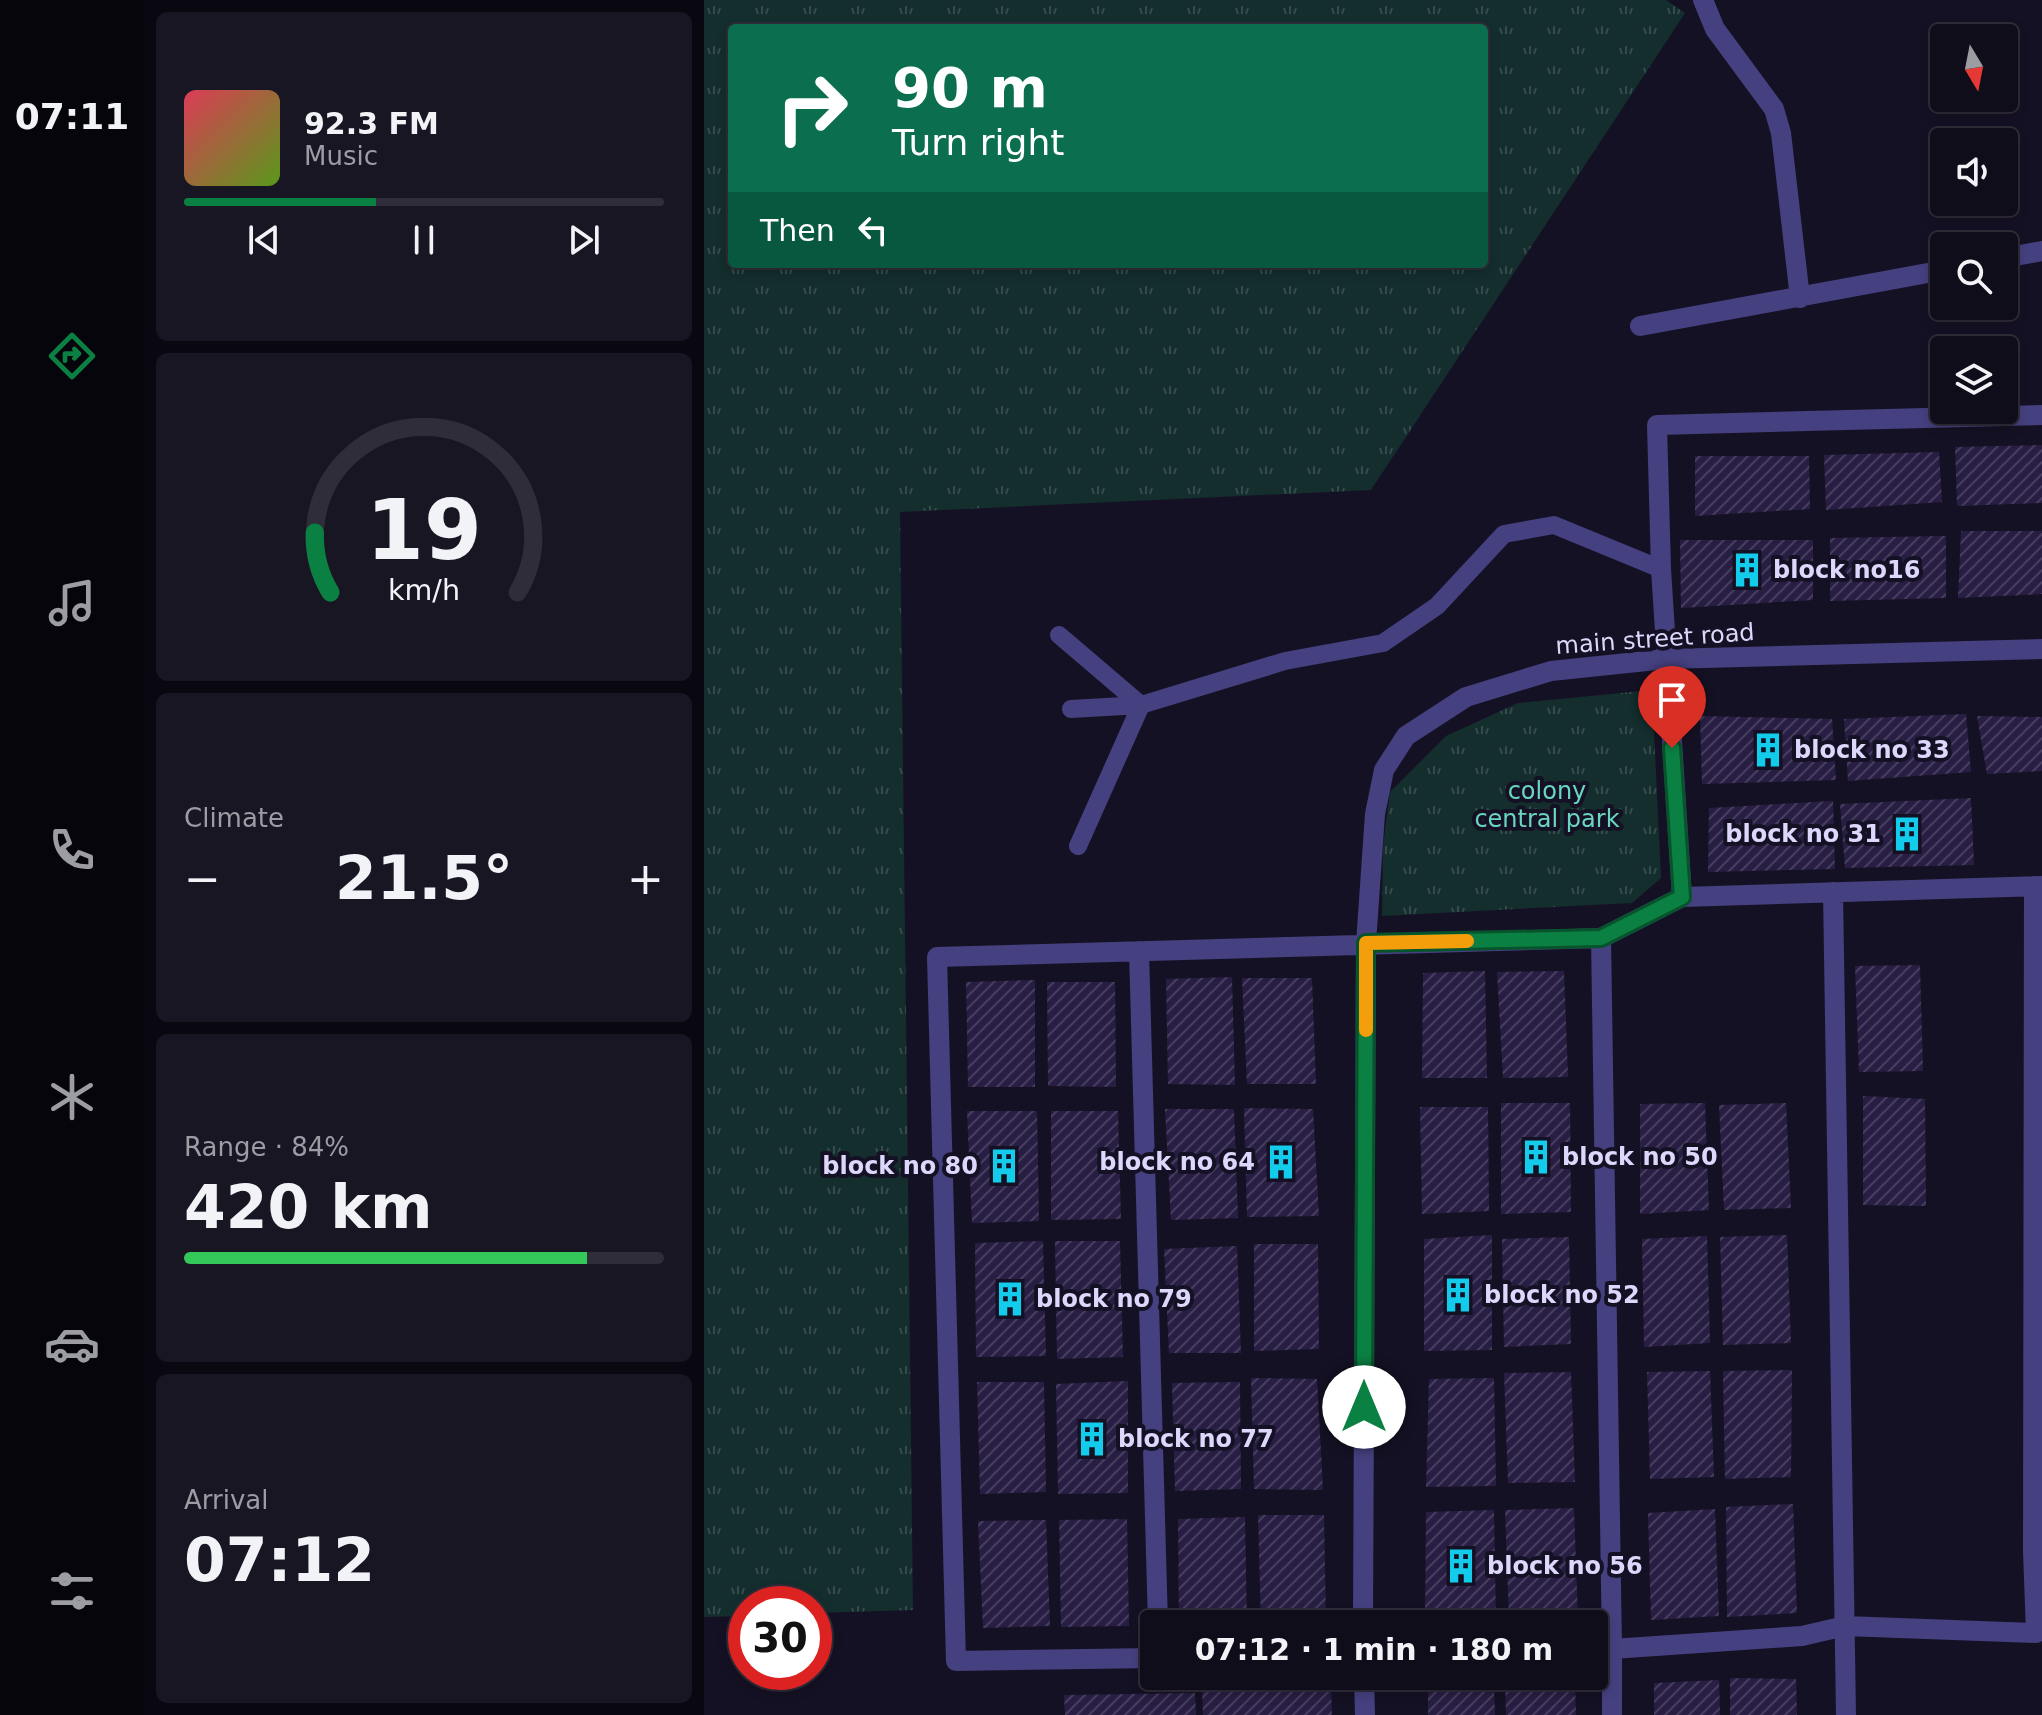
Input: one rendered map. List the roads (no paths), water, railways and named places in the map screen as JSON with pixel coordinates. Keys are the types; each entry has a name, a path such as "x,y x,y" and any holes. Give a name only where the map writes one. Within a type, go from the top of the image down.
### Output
{"street":[{"path":"1703,0 1715,29 1774,109 1781,133 1800,298"},
{"path":"2018,255 2042,251"},
{"path":"1640,326 1930,273"},
{"path":"1682,897 1661,569 1657,425 2042,415"},
{"name":"main street road","path":"1363,1610 1366,943 1375,814 1384,770 1406,736 1466,697 1551,671 1666,659 2042,649"},
{"path":"1140,1658 956,1661 937,957 1601,938 1682,897 2038,886 2036,1633 1845,1626 1802,1636 1608,1649"},
{"path":"1833,892 1846,1715"},
{"path":"1601,938 1603,1610"},
{"path":"1139,951 1158,1610"},
{"path":"1608,1686 1612,1715"},
{"path":"1364,1690 1365,1715"}],"lane":[{"path":"1071,709 1141,705 1285,661 1383,643 1437,606 1504,534 1554,525 1661,569"},
{"path":"1059,635 1141,705"},
{"path":"1078,846 1141,705"}],"place":[{"name":"block no16","path":"1747,570"},
{"name":"block no 33","path":"1768,750"},
{"name":"block no 31","path":"1907,834"},
{"name":"block no 50","path":"1536,1157"},
{"name":"block no 64","path":"1281,1162"},
{"name":"block no 80","path":"1004,1166"},
{"name":"block no 52","path":"1458,1295"},
{"name":"block no 79","path":"1010,1299"},
{"name":"block no 77","path":"1092,1439"},
{"name":"block no 56","path":"1461,1566"}],"park label":[{"name":"colony central park","path":"1547,805"}]}
